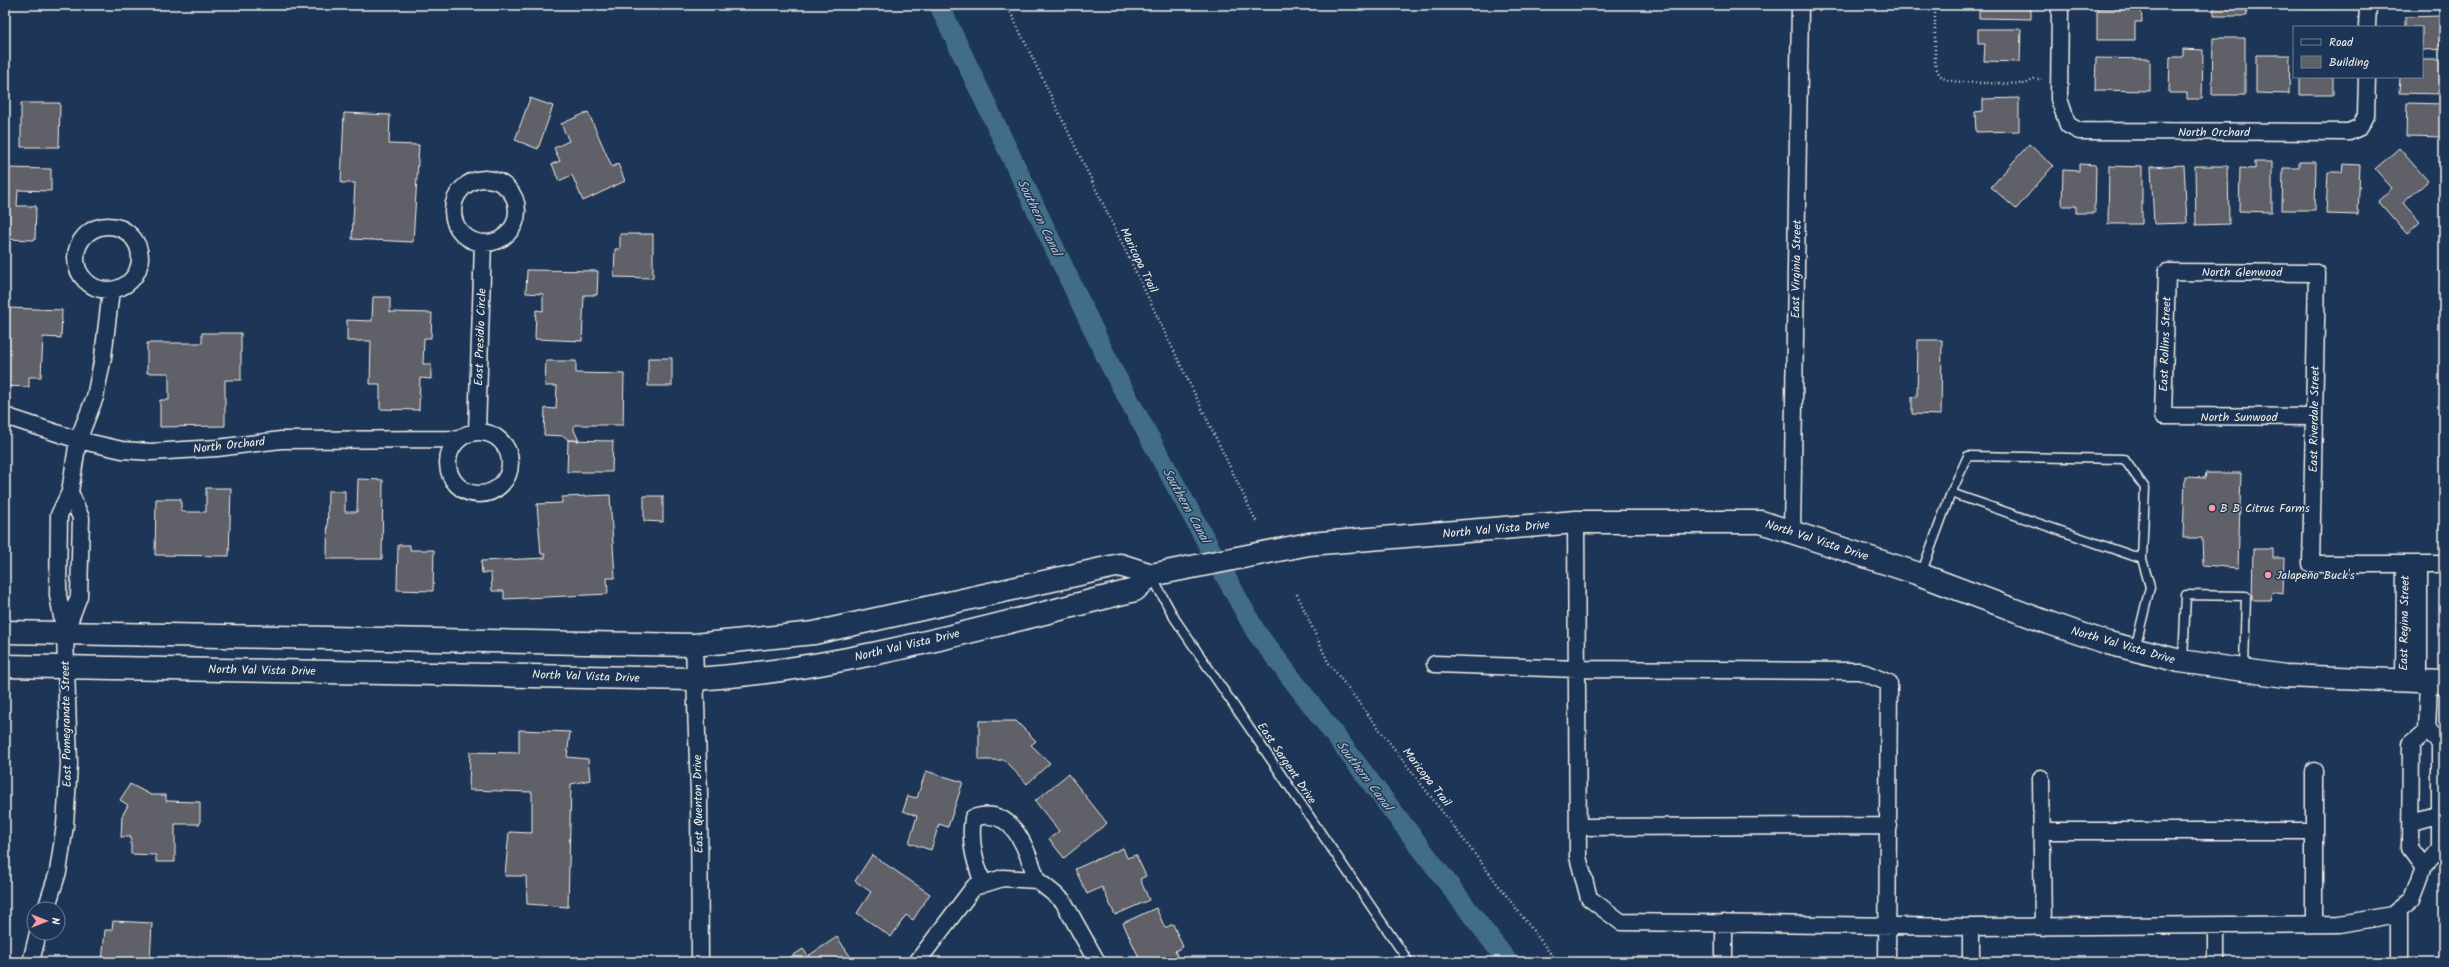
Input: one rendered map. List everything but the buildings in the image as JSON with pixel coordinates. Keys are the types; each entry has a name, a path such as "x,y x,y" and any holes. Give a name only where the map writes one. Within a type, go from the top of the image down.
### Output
{"main road":[{"name":"North Val Vista Drive","path":"5,632 694,645 814,633 1120,565 1151,574 1309,544 1576,522 1761,522 1921,575 2049,624 2183,662 2285,676 2424,681"},
{"name":"North Val Vista Drive","path":"5,666 694,679 739,676 815,665 883,652 1134,590 1151,574"}],"street":[{"name":"East Virginia Street","path":"1792,533 1800,5"},
{"path":"2059,78 2060,5"},
{"path":"2368,5 2368,26"},
{"name":"North Orchard","path":"2059,78 2059,99 2062,113 2068,125 2079,131 2092,132 2349,132 2360,128 2366,116 2367,78"},
{"path":"108,225 118,226 128,232 136,240 140,250 140,262 137,272 130,282 121,288 111,290 91,286 83,279 75,259 81,239 88,232 108,225"},
{"name":"East Presidio Circle","path":"477,432 483,243"},
{"name":"North Glenwood","path":"2167,272 2317,273"},
{"name":"East Rollins Street","path":"2164,416 2167,272"},
{"name":"East Riverdale Street","path":"2317,273 2311,564 2412,564"},
{"path":"64,633 79,596 81,518 70,492 78,440 97,384 103,357 111,290"},
{"name":"North Orchard","path":"5,416 78,440 122,450 151,452 217,448 281,440 458,439"},
{"name":"North Sunwood","path":"2164,416 2314,417"},
{"path":"477,432 487,433 497,437 504,444 509,454 509,475 503,484 485,495 465,492 456,486 450,477 448,457 458,439 467,434 477,432"},
{"name":"East Pomegranate Street","path":"49,901 58,872 65,825 69,764 64,633 58,595 59,515 70,492"},
{"path":"1576,522 1578,857 1589,898 1621,922 1972,927 2216,926 2340,924 2392,915 2412,899 2424,867 2440,848 2442,814 2440,743 2427,731 2411,744 2412,822 2410,848 2424,867"},
{"path":"2412,564 2444,564"},
{"name":"East Regina Street","path":"2412,564 2412,600 2424,681 2427,731"},
{"name":"East Quenton Drive","path":"694,645 699,793 700,962"},
{"path":"1435,664 1578,669 1860,671 1889,683 1888,962"},
{"path":"2314,771 2314,924"},
{"path":"2041,778 2042,926"},
{"path":"2412,822 2442,814"},
{"path":"983,884 972,852 971,832 973,818 985,815 996,815 1007,823 1025,845 1037,880 1064,901 1097,962"},
{"path":"1578,827 1889,826"},
{"path":"2042,831 2314,831"},
{"path":"917,962 974,887 1003,878 1037,880"},
{"path":"2399,910 2399,962"},
{"path":"1724,923 1724,962"},
{"path":"2216,926 2216,962"},
{"path":"1971,962 1972,927"},
{"path":"31,962 36,941"}],"lane":[{"path":"1921,575 1951,493 1968,456 2124,459 2146,488 2142,559 2150,587 2135,649"},
{"path":"1951,493 2142,559"},
{"name":"East Sargent Drive","path":"1151,574 1175,619 1409,962"},
{"path":"2183,662 2186,595 2246,596 2244,671"}],"path":[{"name":"Maricopa Trail","path":"1007,5 1257,523"},
{"path":"1935,5 1934,64 1938,73 1944,78 1951,81 2026,84 2034,78 2059,78"},
{"name":"Maricopa Trail","path":"1297,594 1328,662 1557,962"}],"waterway":[{"name":"Southern Canal","path":"939,5 1112,369 1256,632 1508,962"}],"place":[{"name":"B B Citrus Farms","path":"2212,508"},
{"name":"Jalapeño Buck's","path":"2268,575"}]}
